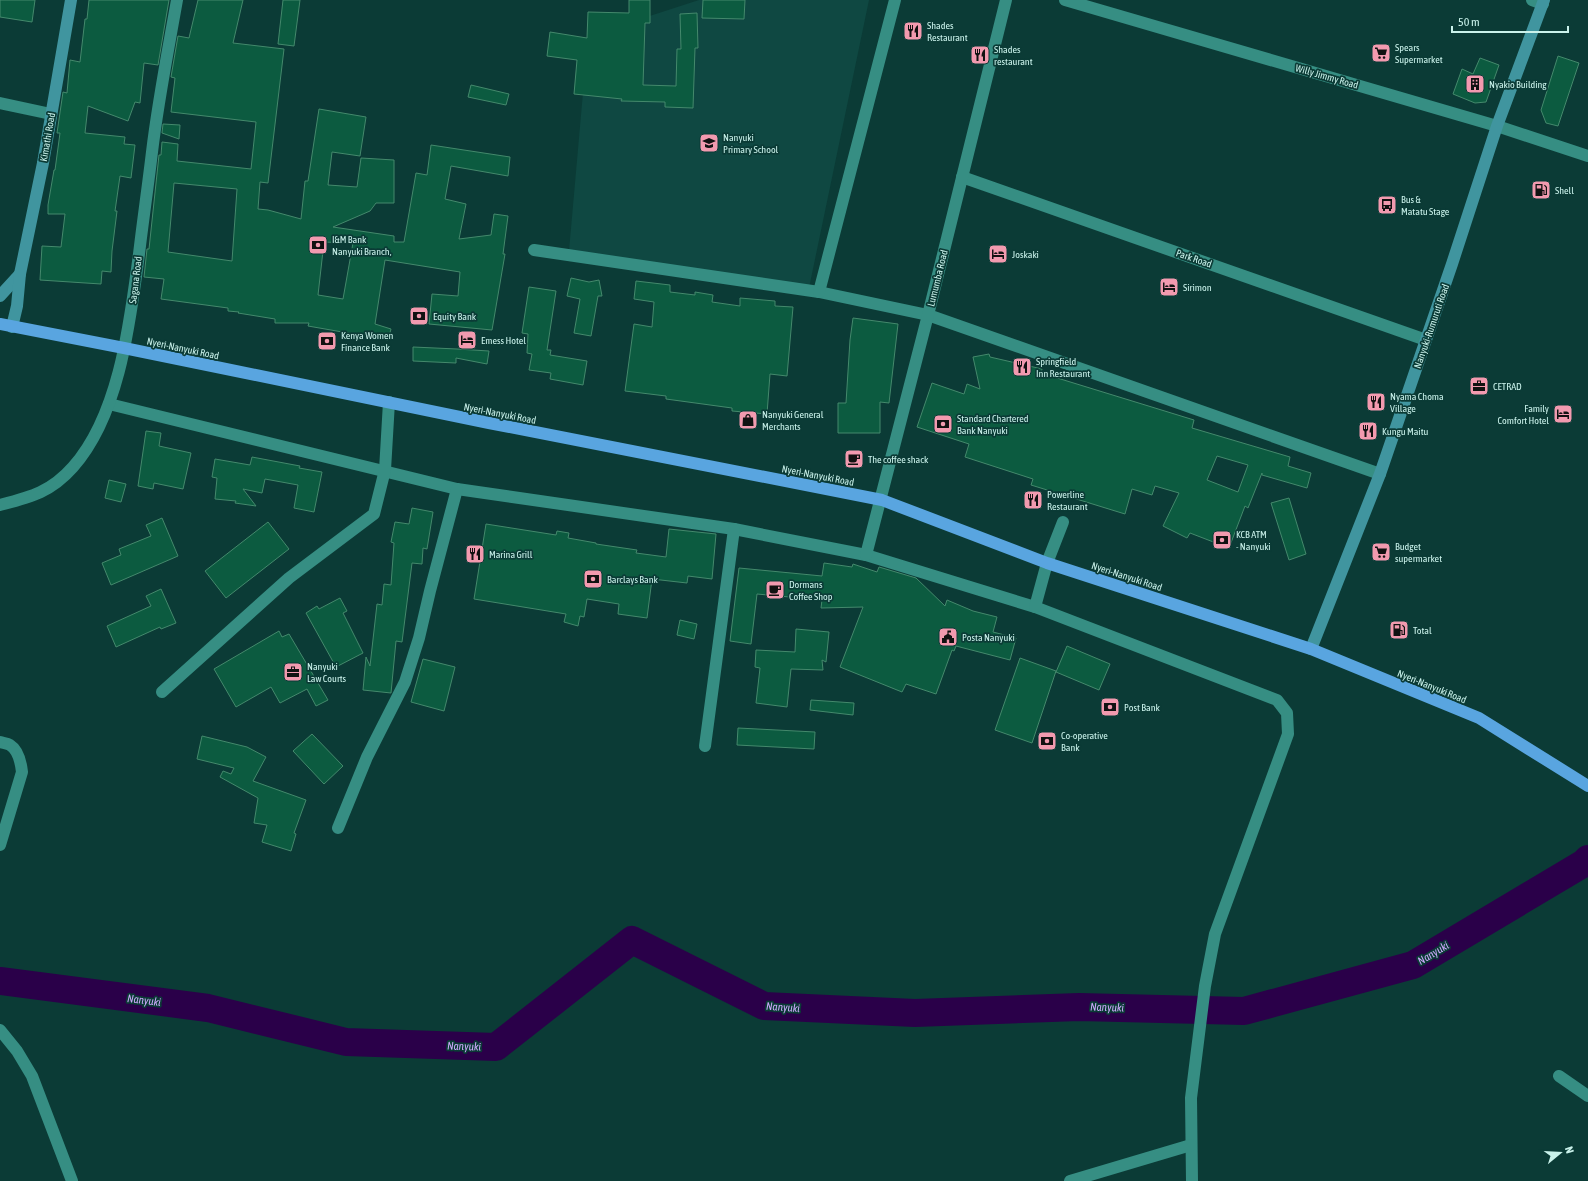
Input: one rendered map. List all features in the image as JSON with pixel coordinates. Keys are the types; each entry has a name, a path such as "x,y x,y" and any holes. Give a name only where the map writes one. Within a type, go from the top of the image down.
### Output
{"highway":[{"name":"Nyeri-Nanyuki Road","path":"0,324 489,423 882,500 1047,563 1311,649 1479,718 1588,786"}],"main road":[{"name":"Kimathi Road","path":"12,327 18,306 20,274 43,163 71,0"},
{"name":"Nanyuki-Rumuruti Road","path":"1311,649 1380,474 1540,1"},
{"path":"0,296 20,274"}],"street":[{"name":"Sagana Road","path":"0,505 27,498 45,491 60,480 73,467 90,444 109,404 124,348 132,306 159,94 177,0"},
{"path":"819,292 895,0"},
{"name":"Lumumba Road","path":"866,555 882,500 1006,0"},
{"name":"Willy Jimmy Road","path":"1065,0 1497,126 1588,156"},
{"path":"0,103 51,114"},
{"name":"Park Road","path":"962,177 1426,340"},
{"path":"534,250 819,292 928,315 1380,474"},
{"path":"162,692 289,578 374,514 384,470 389,402"},
{"path":"109,404 457,489 734,529 866,555 1036,606 1277,700 1287,713 1288,734 1215,934 1205,986 1191,1098 1192,1181"},
{"path":"338,828 367,757 405,682 419,638 457,489"},
{"path":"1036,606 1047,563 1064,522"},
{"path":"705,746 734,529"},
{"path":"0,742 10,745 17,753 22,772 0,845"},
{"path":"0,1030 17,1051 32,1076 72,1181"},
{"path":"1559,1076 1588,1096"},
{"path":"1070,1181 1191,1145"}],"shaded area":[{"name":"Nanyuki Primary School","path":"699,0 869,0 809,288 569,251 588,36"}],"building":[{"path":"0,0 35,0 32,22 0,17"},
{"path":"89,0 169,0 158,65 144,63 140,103 135,102 128,121 88,106 85,133 125,137 124,144 135,145 131,178 120,176 115,211 117,211 111,272 102,271 101,284 40,280 42,246 61,247 65,214 48,214 48,205 60,133 57,133 63,92 67,93 70,60 80,62 85,19 87,19"},
{"path":"198,0 243,0 233,43 284,49 268,183 260,182 258,209 268,210 301,219 305,181 308,181 319,109 366,117 360,156 332,152 328,185 357,187 361,158 394,160 394,203 376,203 370,211 333,227 394,236 394,242 404,242 416,173 427,175 431,145 510,157 508,176 451,166 445,199 466,204 459,239 491,235 494,214 508,216 503,254 505,254 492,330 429,324 432,294 458,296 460,272 385,260 375,324 391,329 388,340 308,326 309,323 275,323 275,319 228,311 228,308 161,299 164,279 144,277 147,249 149,249 159,155 161,155 162,142 178,144 177,161 251,169 256,122 171,112 175,78 171,77 178,36 189,38","holes":["174,183 237,189 232,261 168,252","324,242 353,243 343,299 318,295"]},
{"path":"283,0 300,0 294,46 278,44"},
{"path":"629,0 650,0 650,23 645,23 643,85 676,86 677,49 681,49 680,14 697,13 698,48 695,48 693,108 665,107 665,102 621,101 622,99 574,94 577,60 547,56 550,32 587,38 588,12 629,13"},
{"path":"703,0 745,0 744,19 702,18"},
{"path":"1558,56 1579,63 1558,126 1546,123 1541,110"},
{"name":"Nyakio Building","path":"1480,58 1499,65 1486,102 1475,103 1453,94 1462,69 1473,74"},
{"path":"471,85 509,94 506,105 468,97"},
{"path":"163,124 180,125 179,139 162,133"},
{"path":"571,278 589,282 599,280 602,296 598,296 591,336 574,333 580,299 567,296"},
{"path":"636,281 670,285 670,292 695,295 695,292 713,295 712,302 740,306 740,298 775,301 775,306 793,307 787,376 770,374 767,414 732,411 732,408 666,399 666,396 625,391 634,324 652,327 654,302 634,299"},
{"path":"529,287 556,291 547,350 551,350 550,355 587,361 583,385 550,379 551,373 529,370 532,354 527,353 528,334 522,333"},
{"path":"853,318 898,324 889,403 880,402 880,433 838,433 838,403 846,403"},
{"path":"413,347 489,351 487,364 456,358 456,363 413,361"},
{"path":"989,354 990,357 1042,369 1041,373 1194,420 1192,428 1290,457 1288,466 1311,473 1307,488 1262,475 1262,473 1248,508 1245,506 1229,548 1190,533 1187,538 1163,526 1179,493 1155,486 1152,495 1132,489 1125,514 1031,485 1033,479 965,457 969,444 917,427 932,383 964,394 967,384 980,389 973,357","holes":["1217,456 1248,465 1238,492 1207,480"]},
{"path":"146,431 161,433 159,446 191,453 183,489 154,483 153,489 138,486"},
{"path":"252,457 300,466 299,468 322,472 314,512 294,508 298,485 265,479 262,493 243,489 256,506 235,503 236,501 215,499 217,478 212,477 215,459 250,465"},
{"path":"109,480 126,484 121,502 105,498"},
{"path":"1289,498 1306,554 1289,560 1271,503"},
{"path":"412,508 433,512 427,549 423,548 422,564 412,563 402,642 396,641 391,693 363,690 366,657 370,666 377,604 382,605 384,584 391,585 394,543 391,542 395,522 409,524"},
{"path":"162,518 178,556 111,585 102,563 121,555 119,549 151,536 146,525"},
{"path":"268,522 289,549 226,598 205,571"},
{"path":"486,524 556,535 557,531 569,533 568,538 637,550 636,553 666,557 669,529 716,534 712,579 688,576 687,583 652,579 647,618 618,614 619,604 587,599 584,617 580,616 578,626 564,622 566,614 474,599"},
{"path":"824,563 852,567 853,564 877,572 879,567 916,578 945,606 947,600 973,611 997,617 993,632 1016,638 1010,660 956,646 954,651 952,650 936,694 906,684 902,692 840,667 863,607 821,608 822,600 757,594 751,644 730,641 739,568 822,576"},
{"path":"161,589 176,623 161,629 160,627 116,647 107,626 151,606 146,596"},
{"path":"340,598 347,611 343,613 363,653 336,667 306,613 317,606 319,609"},
{"path":"680,620 697,624 694,639 677,635"},
{"path":"796,629 829,632 826,662 822,660 823,670 791,669 787,707 756,703 760,668 755,667 756,650 795,652"},
{"path":"279,631 282,637 289,634 328,700 316,706 307,689 280,703 271,687 236,707 214,669"},
{"path":"1067,646 1110,664 1099,690 1056,672"},
{"path":"1020,658 1056,671 1032,743 995,730"},
{"path":"423,659 455,667 444,711 411,702"},
{"path":"811,700 854,703 853,715 810,710"},
{"path":"738,728 815,732 814,749 737,745"},
{"path":"312,734 343,766 324,784 293,751"},
{"path":"202,736 247,747 266,757 253,781 306,800 294,833 296,834 291,851 262,842 267,825 254,823 258,798 220,777 223,771 231,774 234,768 197,759"}],"waterway":[{"name":"Nanyuki","path":"0,981 208,1008 346,1042 496,1047 632,940 764,1006 915,1013 1079,1007 1244,1011 1413,965 1584,863 1588,859"}],"place":[{"name":"Shades Restaurant","path":"913,31"},
{"name":"Spears Supermarket","path":"1381,53"},
{"name":"Shades restaurant","path":"980,55"},
{"name":"Nyakio Building","path":"1475,84"},
{"name":"Nanyuki Primary School","path":"709,143"},
{"name":"Shell","path":"1541,190"},
{"name":"Bus & Matatu Stage","path":"1387,205"},
{"name":"I&M Bank Nanyuki Branch,","path":"318,245"},
{"name":"Joskaki","path":"998,254"},
{"name":"Sirimon","path":"1169,287"},
{"name":"Equity Bank","path":"419,316"},
{"name":"Emess Hotel","path":"467,340"},
{"name":"Kenya Women Finance Bank","path":"327,341"},
{"name":"Springfield Inn Restaurant","path":"1022,367"},
{"name":"CETRAD","path":"1479,386"},
{"name":"Nyama Choma Village","path":"1376,402"},
{"name":"Family Comfort Hotel","path":"1563,414"},
{"name":"Nanyuki General Merchants","path":"748,420"},
{"name":"Standard Chartered Bank Nanyuki","path":"943,424"},
{"name":"Kungu Maitu","path":"1368,431"},
{"name":"The coffee shack","path":"854,459"},
{"name":"Powerline Restaurant","path":"1033,500"},
{"name":"KCB ATM - Nanyuki","path":"1222,540"},
{"name":"Budget supermarket","path":"1381,552"},
{"name":"Marina Grill","path":"475,554"},
{"name":"Barclays Bank","path":"593,579"},
{"name":"Dormans Coffee Shop","path":"775,590"},
{"name":"Total","path":"1399,630"},
{"name":"Posta Nanyuki","path":"948,637"},
{"name":"Nanyuki Law Courts","path":"293,672"},
{"name":"Post Bank","path":"1110,707"},
{"name":"Co-operative Bank","path":"1047,741"}]}
